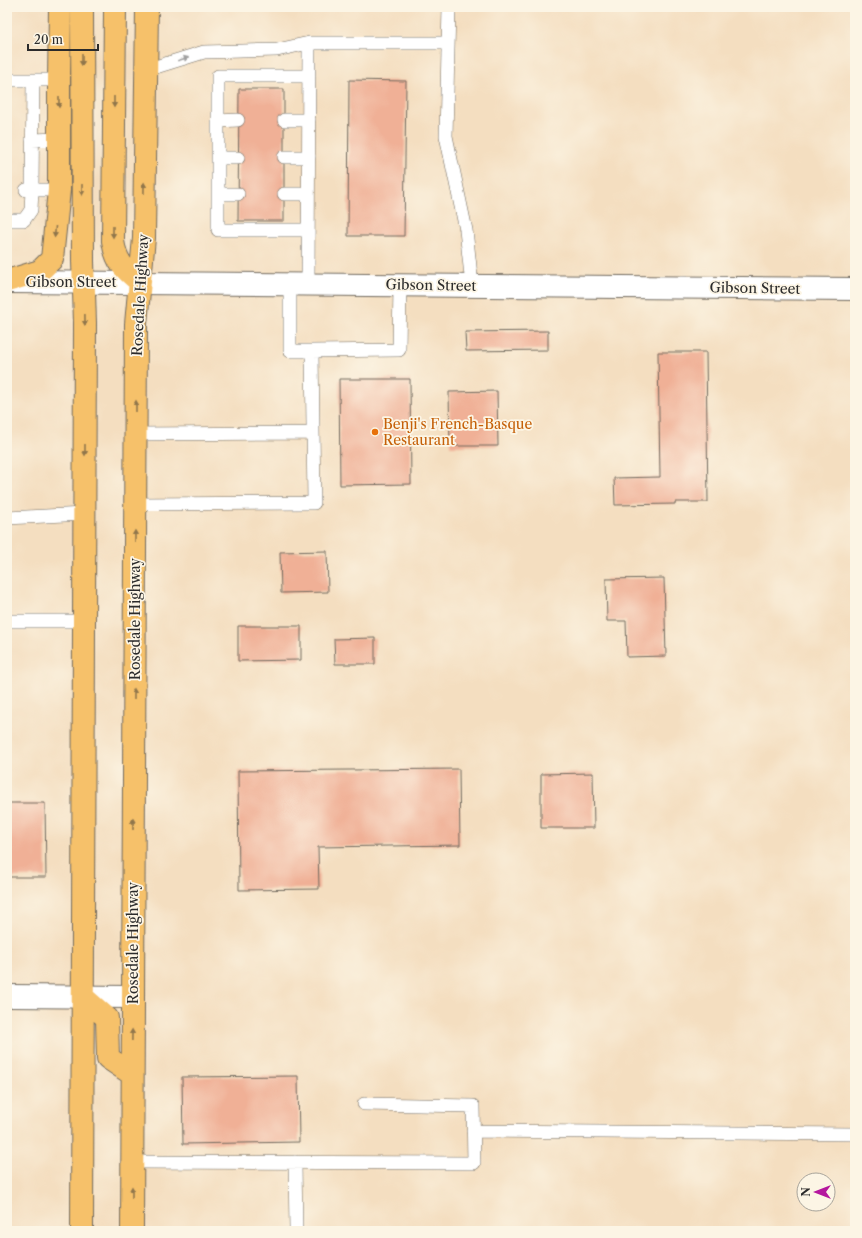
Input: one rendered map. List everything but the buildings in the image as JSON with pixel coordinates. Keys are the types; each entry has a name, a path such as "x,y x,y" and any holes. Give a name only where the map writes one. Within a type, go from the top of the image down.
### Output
{"main road":[{"path":"7,282 40,271 52,259 58,190 58,80 60,7"},
{"path":"82,7 82,261 84,282 82,1231"},
{"path":"115,7 113,241 115,253 124,270 140,282"},
{"name":"Rosedale Highway","path":"132,1231 136,324 144,238 146,7"},
{"path":"82,997 107,1018 108,1058 132,1074"}],"street":[{"name":"Gibson Street","path":"7,282 855,289"},
{"path":"7,996 133,997"}],"lane":[{"path":"449,7 446,136 466,230 472,285"},
{"path":"146,70 204,52 276,50 310,43 448,43"},
{"path":"310,43 308,230 290,351 399,350 400,285"},
{"path":"308,230 218,230 218,76 309,76"},
{"path":"7,80 58,80"},
{"path":"7,220 24,220 31,210 29,190 33,80"},
{"path":"218,121 238,120"},
{"path":"284,120 309,120"},
{"path":"30,148 58,139"},
{"path":"284,157 309,157"},
{"path":"218,158 238,158"},
{"path":"29,190 58,190"},
{"path":"218,194 238,194"},
{"path":"284,194 308,194"},
{"path":"135,504 314,503 312,351"},
{"path":"136,434 313,433"},
{"path":"7,518 84,514"},
{"path":"7,620 84,621"},
{"path":"132,1162 474,1163 473,1106 364,1104"},
{"path":"473,1131 855,1134"},
{"path":"295,1162 296,1231"}],"place":[{"name":"Benji's French-Basque Restaurant","path":"375,432"}]}
